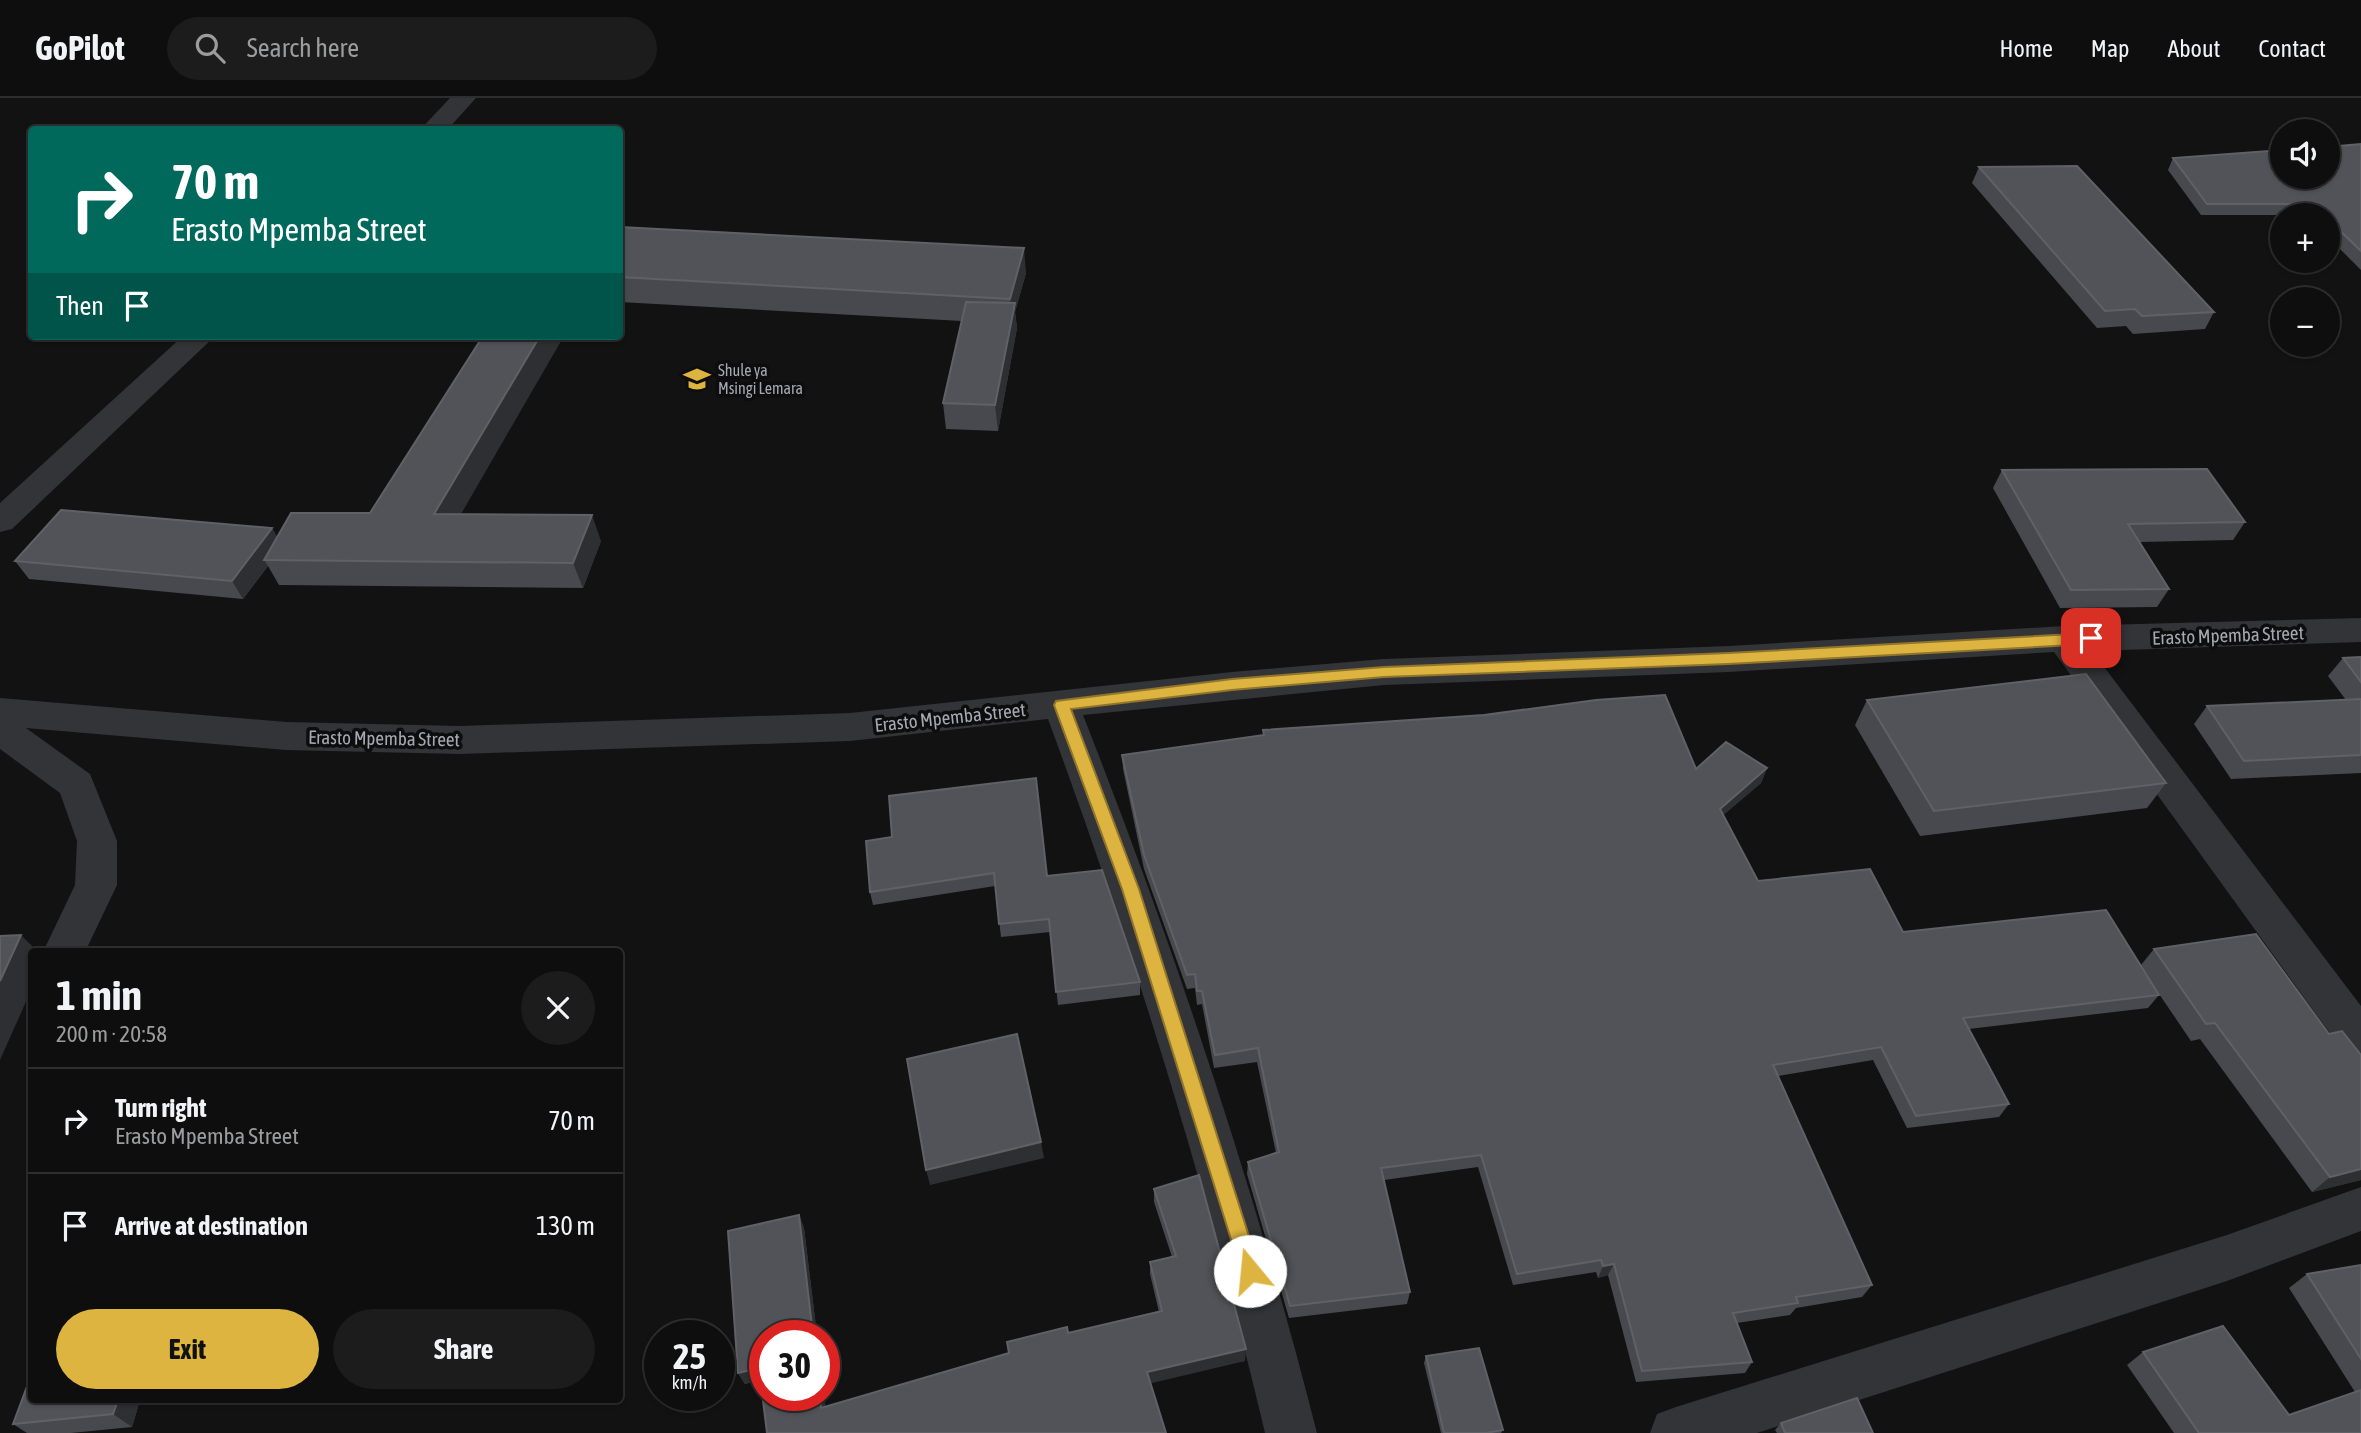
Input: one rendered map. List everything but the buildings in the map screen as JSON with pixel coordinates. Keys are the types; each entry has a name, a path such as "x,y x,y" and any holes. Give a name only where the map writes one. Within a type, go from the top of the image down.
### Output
{"street":[{"path":"436,126 464,98"},
{"path":"0,521 196,340"},
{"name":"Erasto Mpemba Street","path":"0,712 286,736 460,740 850,727 1232,685 1384,672 1728,659 2064,639 2361,630"},
{"path":"2064,639 2361,1041"},
{"path":"1061,705 1122,865 1169,1007 1258,1298 1291,1433"},
{"path":"0,729 76,784 97,841 96,885 66,948"},
{"path":"1686,1432 2227,1258 2361,1209"}],"place":[{"name":"Shule ya Msingi Lemara","path":"697,379"}],"route":[{"path":"1250,1271 1169,1007 1122,865 1061,705 1232,685 1384,672 1728,659 2091,638"}]}
